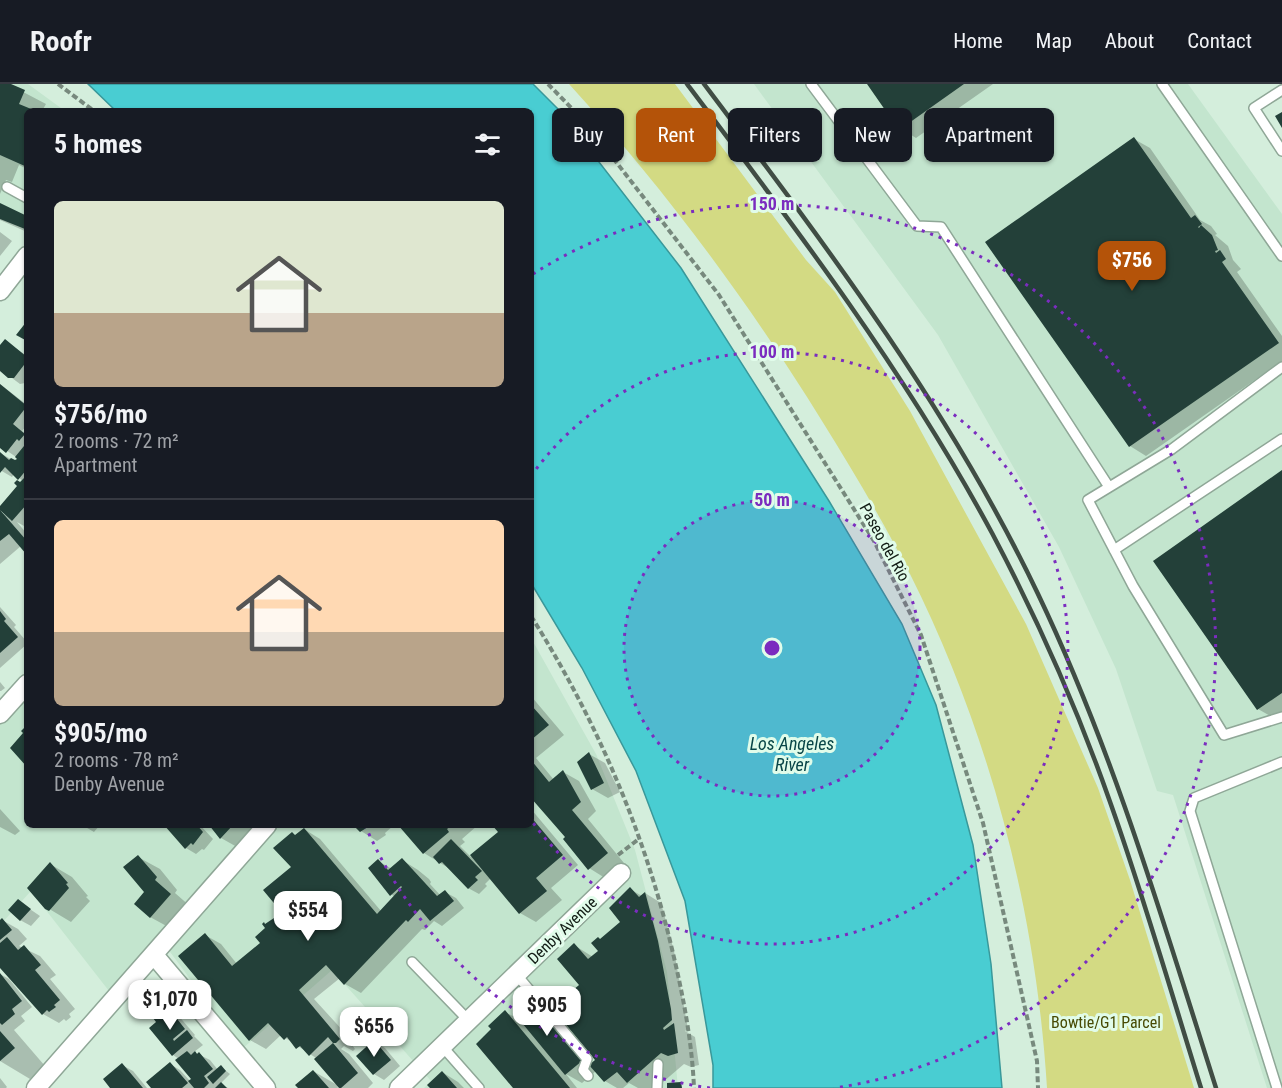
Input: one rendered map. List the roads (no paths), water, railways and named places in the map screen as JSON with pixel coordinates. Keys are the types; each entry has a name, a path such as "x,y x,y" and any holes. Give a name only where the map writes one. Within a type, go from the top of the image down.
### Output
{"street":[{"path":"0,291 24,260"},
{"path":"0,714 24,687"},
{"path":"36,1088 264,828"},
{"name":"Denby Avenue","path":"399,1088 621,873"},
{"path":"154,955 266,1088"}],"lane":[{"path":"811,84 917,226 941,227 1109,487"},
{"path":"1162,84 1282,255"},
{"path":"1282,90 1254,108 1282,151"},
{"path":"7,187 24,196"},
{"path":"1282,367 1172,449 1088,500 1133,586 1224,735 1282,717"},
{"path":"1114,550 1282,439"},
{"path":"1277,1088 1190,812 1194,798 1282,762"},
{"path":"412,962 469,1021"},
{"path":"516,974 587,1059 583,1070 588,1076"},
{"path":"442,1046 479,1088"},
{"path":"657,1088 658,1064"}],"water":[{"name":"Los Angeles River","path":"88,84 533,84 557,108 552,108 552,162 599,162 681,268 829,501 902,624 936,705 973,845 991,964 1002,1088 713,1088 713,1065 685,901 636,771 582,668 534,588 534,108 113,108"}],"railway":[{"path":"687,84 769,192 848,302 959,474 1009,565 1055,664 1097,765 1134,871 1201,1088"},
{"path":"704,84 841,268 926,394 966,459 1038,594 1114,776 1216,1088"}],"park label":[{"name":"Bowtie/G1 Parcel","path":"1106,1022"}]}
